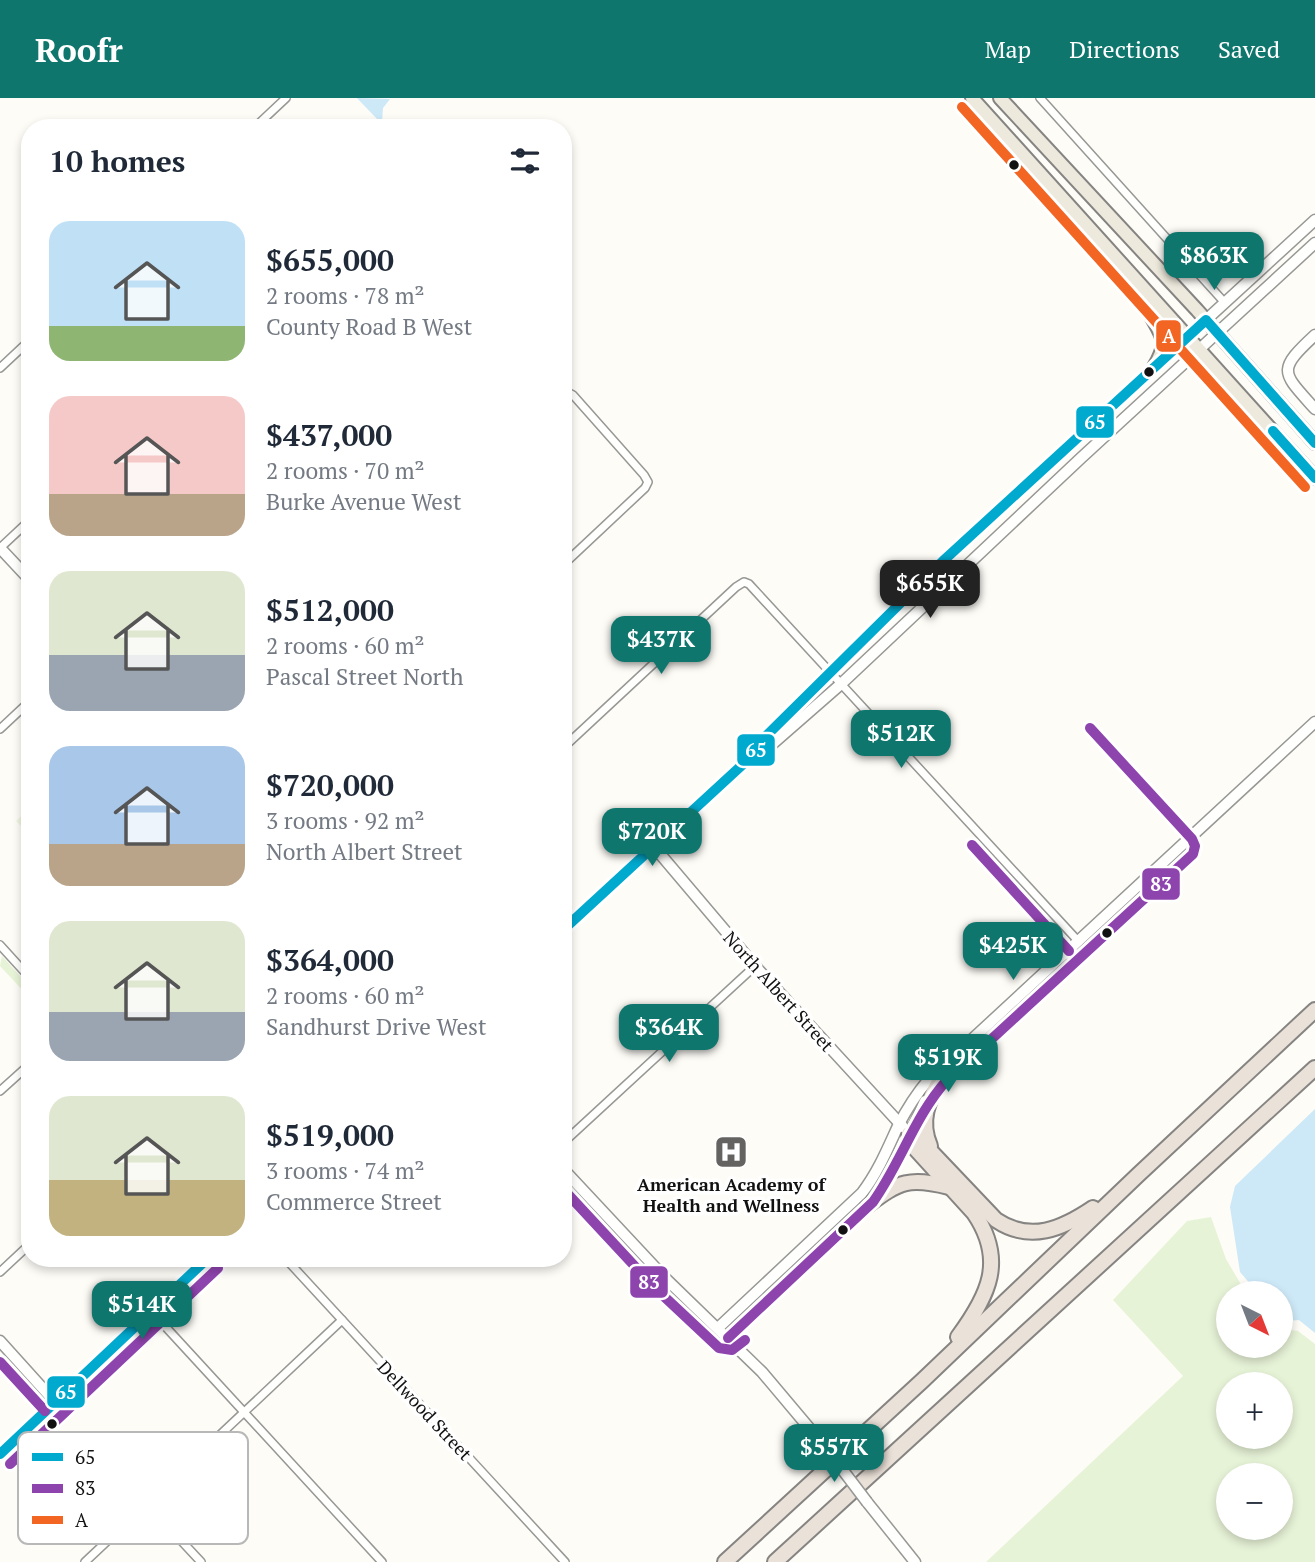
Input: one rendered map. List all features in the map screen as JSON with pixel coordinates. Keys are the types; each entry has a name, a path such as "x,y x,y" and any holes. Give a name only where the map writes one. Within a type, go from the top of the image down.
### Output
{"highway":[{"path":"1265,1058 1315,1002"},
{"path":"725,1562 922,1381 1315,1010"},
{"path":"777,1561 1315,1068"},
{"path":"1211,1165 1315,1077"},
{"path":"936,1157 926,1135 925,1113 928,1101 941,1078"},
{"path":"904,1129 919,1139 996,1220 1022,1232 1048,1232 1078,1219 1139,1174"},
{"path":"904,1129 913,1146 974,1213 991,1250 991,1274 983,1298 968,1323 922,1381"},
{"path":"868,1205 891,1188 903,1183 928,1182 949,1187"}],"main road":[{"path":"972,98 1315,478"},
{"path":"1000,98 1217,332 1315,443"},
{"path":"1139,281 1149,312 1163,340 1162,353 1154,367"}],"street":[{"path":"264,119 286,98"},
{"path":"1040,98 1225,303"},
{"path":"753,755 763,739 943,561 1315,220"},
{"path":"572,922 753,755 770,746 841,684 1315,241 1306,229"},
{"path":"1315,335 1293,356 1287,368 1290,380 1315,409"},
{"path":"0,368 21,348"},
{"path":"572,394 648,482 645,488 572,556"},
{"path":"21,528 0,548 21,570"},
{"path":"572,740 744,582 754,587 1079,942"},
{"path":"0,729 21,709"},
{"path":"728,1337 868,1205 887,1180 921,1089 947,1058 967,1044 1079,942 1315,722"},
{"name":"North Albert Street","path":"649,850 661,855 755,966 904,1129"},
{"path":"0,945 21,968"},
{"path":"572,1135 755,966"},
{"path":"718,1328 862,1193 904,1129 967,1044"},
{"path":"0,1091 21,1072"},
{"path":"572,1179 665,1278 728,1337 779,1391 915,1562"},
{"path":"0,1272 21,1252"},
{"path":"23,1432 198,1267"},
{"name":"Dellwood Street","path":"293,1267 565,1562"},
{"path":"151,1311 382,1562"},
{"path":"225,1432 342,1320"},
{"path":"0,1341 55,1402"},
{"path":"0,1454 18,1437"},
{"path":"85,1562 104,1544"},
{"path":"184,1544 201,1562"},
{"path":"549,1562 558,1554"}],"green space":[{"path":"2,956 21,977 21,988 0,966"},
{"path":"1211,1217 1226,1259 1239,1281 1216,1281 1216,1358 1293,1358 1293,1330 1298,1331 1315,1344 1315,1562 986,1562 1183,1376 1113,1300 1187,1221"}],"water":[{"path":"357,98 390,99 383,108 382,119 377,119"},
{"path":"1315,1109 1315,1333 1299,1320 1293,1320 1293,1281 1248,1281 1240,1272 1230,1207 1235,1186"}],"transit line":[{"name":"A","path":"962,107 1305,487"},
{"name":"65","path":"572,922 753,755 763,739 943,561 1206,320 1315,443"},
{"name":"65","path":"1273,431 1315,478"},
{"name":"83","path":"728,1338 873,1202 925,1109 947,1080 1193,854 1195,846 1192,839 1090,728"},
{"name":"83","path":"972,845 1069,951"},
{"name":"83","path":"572,1199 655,1288 719,1348 732,1350 745,1340"},
{"name":"65","path":"23,1432 198,1267"},
{"name":"83","path":"44,1432 218,1268"},
{"name":"83","path":"0,1362 45,1411"},
{"name":"65","path":"0,1454 18,1437"},
{"name":"83","path":"10,1464 18,1456"}],"place":[{"name":"American Academy of Health and Wellness","path":"731,1152"}]}
